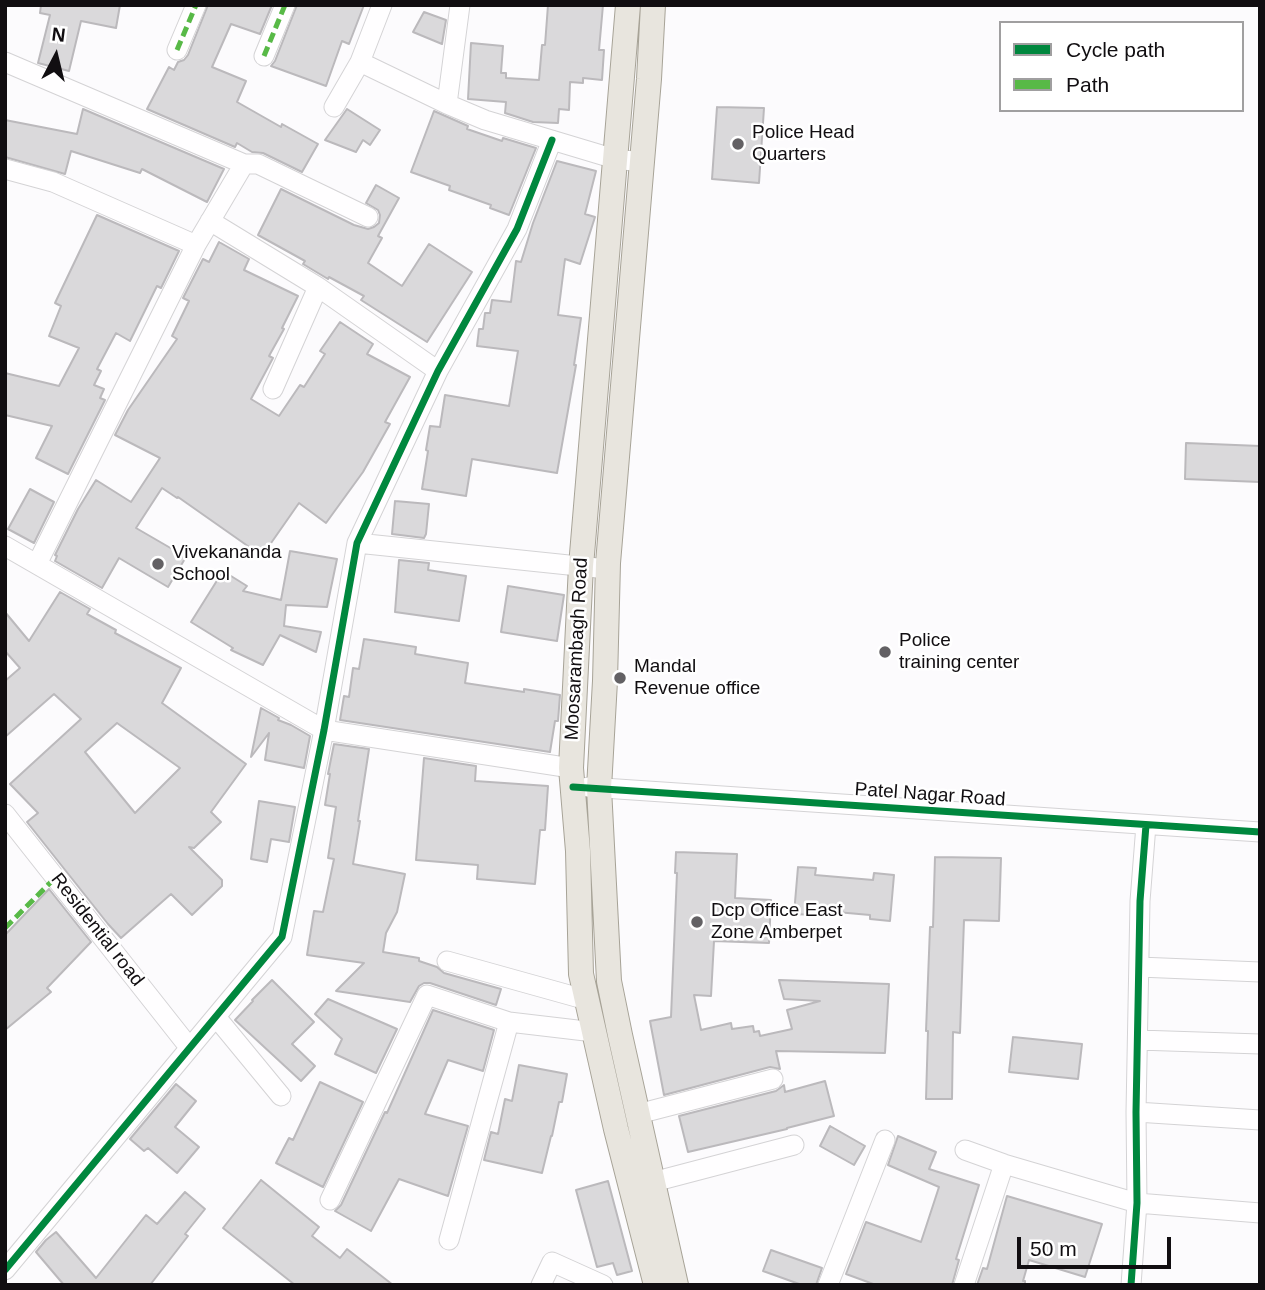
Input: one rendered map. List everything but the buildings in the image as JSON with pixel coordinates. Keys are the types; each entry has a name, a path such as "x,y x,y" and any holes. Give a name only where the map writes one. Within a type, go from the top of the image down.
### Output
{"main road":[{"name":"Moosarambagh Road","path":"628,5 581,566 572,778 578,851 581,974 616,1129 656,1285"},
{"name":"Moosarambagh Road","path":"653,5 607,569 599,788 609,981 676,1285"}],"street":[{"path":"177,50 196,5"},
{"path":"264,56 285,5"},
{"path":"334,107 360,62 382,5"},
{"path":"447,104 460,5"},
{"path":"5,62 244,164 258,164 368,216"},
{"path":"360,62 485,120 615,159 642,162"},
{"path":"5,1270 282,937 324,730 357,543 438,371 517,229 552,140"},
{"path":"37,564 197,245 244,164"},
{"path":"5,169 53,182 197,245"},
{"path":"210,221 318,287 438,371"},
{"path":"273,389 318,287"},
{"path":"357,543 607,569"},
{"path":"5,546 324,730"},
{"name":"Patel Nagar Road","path":"324,730 572,778 599,788 1260,832"},
{"name":"Residential road","path":"5,814 189,1047"},
{"path":"1131,1285 1137,1203 1140,901 1146,825"},
{"path":"447,961 587,1000"},
{"path":"1139,967 1260,972"},
{"path":"330,1200 428,995 509,1022 594,1032"},
{"path":"216,1017 281,1096"},
{"path":"449,1240 509,1022"},
{"path":"1138,1040 1260,1044"},
{"path":"638,1114 773,1079"},
{"path":"1136,1112 1260,1120"},
{"path":"828,1285 885,1140"},
{"path":"653,1182 794,1145"},
{"path":"965,1150 1137,1203 1260,1213"},
{"path":"964,1285 1004,1164"},
{"path":"541,1285 552,1262 603,1285"}],"marked path":[{"path":"177,50 196,5"},
{"path":"264,56 285,5"},
{"path":"5,928 56,877"}],"cycle path":[{"path":"5,1270 282,937 324,730 357,543 438,371 517,229 552,140"},
{"path":"573,787 1260,832"},
{"path":"1131,1285 1137,1203 1140,901 1146,825"}],"place":[{"name":"Police Head Quarters","path":"738,144"},
{"name":"Vivekananda School","path":"158,564"},
{"name":"Police training center","path":"885,652"},
{"name":"Mandal Revenue office","path":"620,678"},
{"name":"Dcp Office East Zone Amberpet","path":"697,922"}]}
